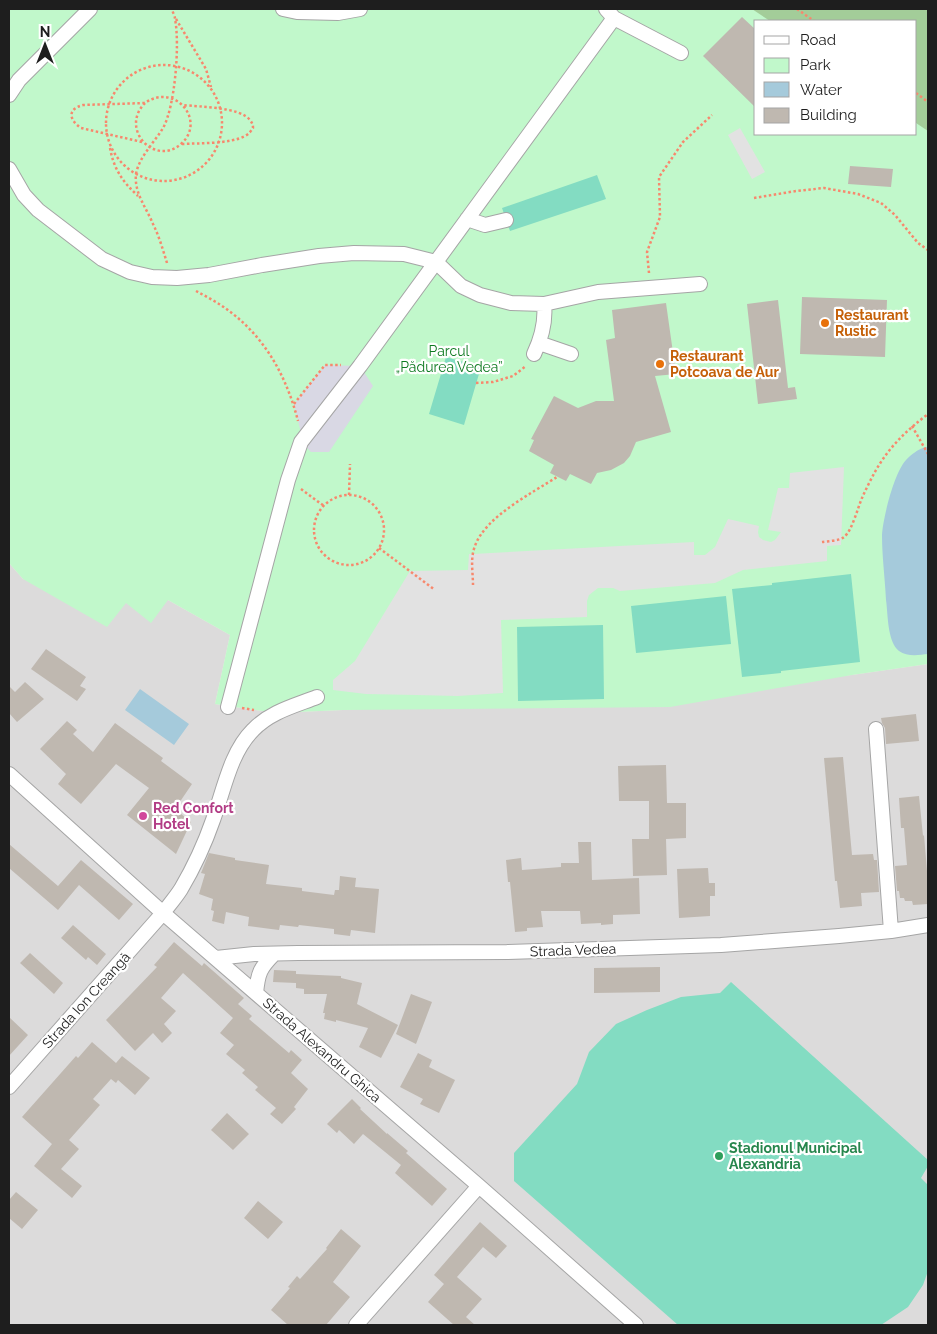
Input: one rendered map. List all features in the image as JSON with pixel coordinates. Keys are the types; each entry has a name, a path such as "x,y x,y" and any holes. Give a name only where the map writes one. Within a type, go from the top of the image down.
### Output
{"street":[{"path":"9,94 19,80 90,9"},
{"path":"283,9 297,12 338,14 360,9"},
{"path":"228,707 288,480 301,442 360,366 436,262 610,14 681,53"},
{"path":"9,169 24,195 38,210 102,259 130,272 152,277 177,278 210,275 319,256 404,254 436,262 461,286 480,295 511,303 544,304 598,292 700,284"},
{"path":"467,219 485,225 506,220"},
{"path":"544,304 546,317 536,349 571,354"},
{"name":"Strada Ion Creangă","path":"9,1088 181,890 213,821 225,782 243,741 256,726 275,713 316,698"},
{"path":"876,729 891,930"},
{"name":"Strada Alexandru Ghica","path":"9,774 163,913 479,1186 636,1325"},
{"name":"Strada Vedea","path":"216,958 237,955 274,954 508,952 681,947 839,936 928,925"},
{"path":"256,993 262,965 274,954"},
{"path":"356,1325 479,1186"}],"path":[{"path":"171,9 206,69 211,88"},
{"path":"796,9 812,20"},
{"path":"139,198 136,174 164,126 172,98 177,57 175,17"},
{"path":"110,146 123,165 147,179 161,181 189,176 208,162 219,142 222,128 221,109 211,88 193,72 176,66 166,64 152,66 135,72 117,88 108,104 105,118 106,134 112,160 117,172 139,198 154,224 167,264 177,278 194,291 229,310 259,339 272,357 294,404 300,428 301,442"},
{"path":"917,94 928,102"},
{"path":"142,142 81,128 72,120 72,111 83,105 145,103 158,97 167,97 184,106 237,112 252,121 254,128 245,136 219,142 181,144 168,150 150,148 142,142 137,134 136,124 139,110 145,103"},
{"path":"181,144 189,132 190,123 184,106"},
{"path":"651,287 647,252 660,217 659,177 683,142 712,114"},
{"path":"754,198 824,188 858,194 881,204 895,215 918,243 928,250"},
{"path":"476,383 493,382 513,376 526,366 536,349"},
{"path":"294,404 325,365 360,366"},
{"path":"822,542 840,539 845,536 876,470 891,447 912,426 928,414"},
{"path":"912,426 928,454"},
{"path":"349,496 350,464"},
{"path":"473,585 473,554 480,535 503,512 557,477"},
{"path":"288,480 324,506"},
{"path":"349,496 359,497 375,507 383,523 384,533 379,548 371,557 358,564 339,563 327,557 318,546 314,532 316,518 324,506 336,498 349,496"},
{"path":"379,548 435,590"}],"shaded area":[{"path":"740,128 765,172 752,179 728,135"},
{"path":"325,365 360,366 373,386 329,452 311,452 301,442 301,433 294,404"},
{"path":"844,467 841,545 827,546 827,561 743,570 715,583 620,591 613,588 598,588 589,595 587,617 501,620 503,693 458,696 366,694 333,690 333,680 355,661 410,571 468,570 469,554 694,542 694,555 705,555 715,547 728,519 759,526 759,537 771,542 781,532 768,530 778,488 789,488 790,473"},
{"path":"9,563 23,579 126,603 168,600 230,635 215,704 275,713 852,675 928,664 928,1325 9,1325"}],"green space":[{"name":"Parcul „Pădurea Vedea”","path":"9,9 752,9 768,20 754,20 754,135 917,135 917,124 928,131 928,664 852,675 670,707 343,710 275,713 215,704 230,635 168,600 151,623 126,603 107,627 23,579 9,563"},
{"path":"632,9 928,9 928,240 794,183"},
{"path":"597,175 606,199 510,231 502,208"},
{"path":"446,357 481,367 464,425 429,414"},
{"path":"851,574 860,662 742,677 732,589"},
{"path":"726,596 731,644 636,653 631,606"},
{"path":"603,625 604,699 518,701 517,627"},
{"name":"Stadionul Municipal Alexandria","path":"731,982 928,1160 928,1166 921,1178 928,1185 928,1271 923,1285 908,1307 881,1325 678,1325 514,1181 514,1153 577,1084 589,1052 616,1024 681,997 720,993"}],"water":[{"path":"928,447 928,654 913,655 899,651 895,647 890,634 882,535 884,518 897,475 906,460 915,452"},
{"path":"140,689 189,724 174,745 125,710"}],"building":[{"path":"742,17 754,28 754,106 703,56"},
{"path":"850,166 893,169 891,187 848,184"},
{"path":"802,297 887,300 885,357 800,354"},
{"path":"778,300 788,388 795,387 797,399 758,404 747,304"},
{"path":"666,303 676,374 655,376 671,432 636,442 630,456 624,463 611,470 597,473 591,484 570,474 566,481 550,473 554,465 529,451 534,440 531,439 554,396 578,408 596,401 614,401 606,340 615,338 612,310"},
{"path":"46,649 86,677 80,686 86,689 77,701 31,669"},
{"path":"25,682 44,699 17,722 9,713 9,686 15,692"},
{"path":"916,714 919,741 886,744 885,728 881,718"},
{"path":"67,721 77,730 73,734 93,752 115,723 163,758 161,761 192,784 175,809 191,822 176,854 127,815 149,788 116,764 81,804 58,784 66,774 40,749"},
{"path":"843,757 852,855 873,854 874,860 877,860 879,892 861,893 862,906 840,908 837,881 835,881 824,758"},
{"path":"666,765 667,803 686,803 686,838 666,839 667,875 633,876 632,839 649,839 649,801 619,801 618,766"},
{"path":"919,796 928,883 928,904 913,905 912,901 905,901 904,898 900,898 899,891 897,891 895,866 907,865 904,828 901,828 899,798"},
{"path":"578,842 591,842 592,880 639,878 640,914 613,915 613,924 601,925 601,923 581,924 580,911 541,911 543,927 527,928 527,931 515,932 506,860 521,858 522,870 561,867 561,863 579,863"},
{"path":"9,844 58,886 81,860 133,904 119,920 79,885 58,910 9,868"},
{"path":"209,853 235,858 235,860 269,865 266,884 302,888 302,891 334,895 335,890 339,890 340,876 356,878 355,887 379,889 375,933 351,930 350,936 334,934 334,929 299,925 298,927 280,925 279,930 248,926 249,917 226,912 224,924 212,921 214,911 211,910 213,899 199,894 205,874 201,873"},
{"path":"708,868 709,883 715,883 715,896 710,896 710,916 679,918 677,869"},
{"path":"73,925 106,954 97,965 88,957 86,960 61,938"},
{"path":"174,942 202,966 204,963 244,998 238,1004 252,1016 249,1019 289,1053 291,1050 302,1060 291,1073 308,1089 294,1107 296,1109 282,1124 270,1114 276,1108 255,1090 258,1087 242,1073 245,1070 226,1054 234,1045 220,1033 233,1018 183,973 161,998 176,1011 164,1024 172,1033 162,1043 153,1033 135,1051 106,1020 157,967 154,965"},
{"path":"30,953 63,983 54,994 20,963"},
{"path":"660,967 660,992 594,993 594,968"},
{"path":"274,970 296,971 296,974 341,976 341,978 362,983 357,1004 398,1025 381,1058 359,1047 368,1028 324,1019 325,1013 323,1013 327,994 304,994 304,989 296,988 296,983 273,982"},
{"path":"411,994 432,1002 416,1044 396,1034"},
{"path":"9,1017 28,1035 9,1056"},
{"path":"92,1042 116,1063 122,1056 150,1078 135,1095 118,1080 116,1083 111,1079 93,1099 100,1105 69,1140 79,1149 61,1169 82,1186 72,1198 34,1166 52,1144 22,1117 76,1056 78,1058"},
{"path":"418,1053 432,1060 429,1067 455,1080 439,1113 420,1104 423,1099 400,1087"},
{"path":"352,1099 360,1109 408,1151 406,1153 447,1189 432,1206 395,1173 401,1165 363,1134 354,1144 339,1130 337,1133 327,1124"},
{"path":"227,1113 249,1134 233,1150 211,1130"},
{"path":"16,1192 38,1210 22,1229 9,1218 9,1200"},
{"path":"258,1201 283,1222 268,1239 244,1218"},
{"path":"480,1222 507,1246 496,1258 483,1247 457,1277 482,1299 466,1317 475,1325 454,1325 428,1302 444,1284 434,1275"},
{"path":"341,1229 361,1246 333,1282 350,1297 326,1325 288,1325 271,1310 290,1288 288,1287 297,1276 300,1279 327,1249"}],"place":[{"name":"Restaurant Rustic","path":"825,323"},
{"name":"Restaurant Potcoava de Aur","path":"660,364"},
{"name":"Red Confort Hotel","path":"143,816"},
{"name":"Stadionul Municipal Alexandria","path":"719,1156"}]}
